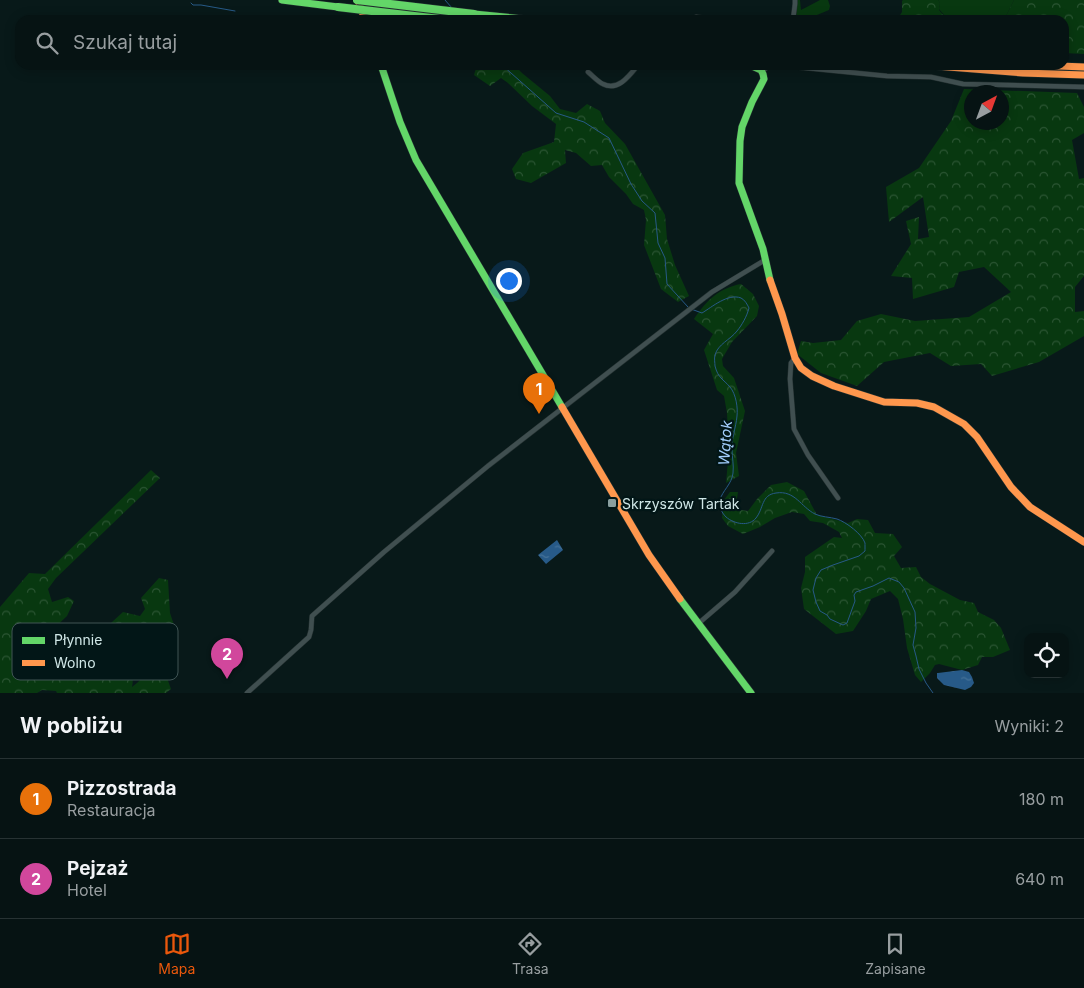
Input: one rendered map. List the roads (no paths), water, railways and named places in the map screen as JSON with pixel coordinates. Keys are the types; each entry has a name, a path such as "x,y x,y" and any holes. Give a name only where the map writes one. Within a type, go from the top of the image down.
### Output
{"street":[{"path":"282,0 406,15"},
{"path":"363,15 358,0 484,15"},
{"path":"794,0 794,15"},
{"path":"1069,66 1084,66"},
{"path":"383,70 400,122 416,160 562,409 649,555 751,693"},
{"path":"588,72 604,85 615,86 623,82 634,70"},
{"path":"826,70 887,76 931,77 963,84 1084,87"},
{"path":"978,70 1084,75"},
{"path":"762,71 764,79 742,127 739,182 763,248 770,283 782,314 795,358 801,368 812,376 834,386 884,402 917,403 934,407 964,424 977,437 1011,487 1030,507 1084,542"},
{"path":"247,693 309,637 312,630 312,616 319,609 434,510 712,292 765,260"},
{"path":"795,358 791,363 790,379 790,398 794,429 808,456 838,498"},
{"path":"699,623 735,592 772,551"}],"water":[{"path":"557,540 563,550 546,564 538,555"},
{"path":"962,670 969,672 974,683 965,690 944,685 937,678 937,673"}],"waterway":[{"name":"Wątok","path":"445,0 452,8"},
{"path":"191,3 193,5 235,11"},
{"name":"Wątok","path":"508,70 556,113 584,122 609,138 631,184 642,201 655,213 658,243 665,258 667,284 688,307"},
{"name":"Wątok","path":"691,309 702,313 720,301 731,297 741,298 749,308 739,329 721,345 715,356 716,370 732,390 737,409 732,446 733,473 731,481 720,500 720,507 723,513 733,521 741,524 749,523 759,514 763,502 768,496 783,493 793,496 815,514 837,519 853,529 861,536 865,543 865,551 859,556 821,570 816,578 813,590 820,611 830,619 843,625 847,623 855,601 854,595 856,592 889,578 899,582 904,588 915,612 916,628 913,645 919,669 933,693"}],"place":[{"name":"Pizzostrada","path":"539,414"},
{"name":"Skrzyszów Tartak","path":"612,503"},
{"name":"Pejzaż","path":"227,679"}]}
